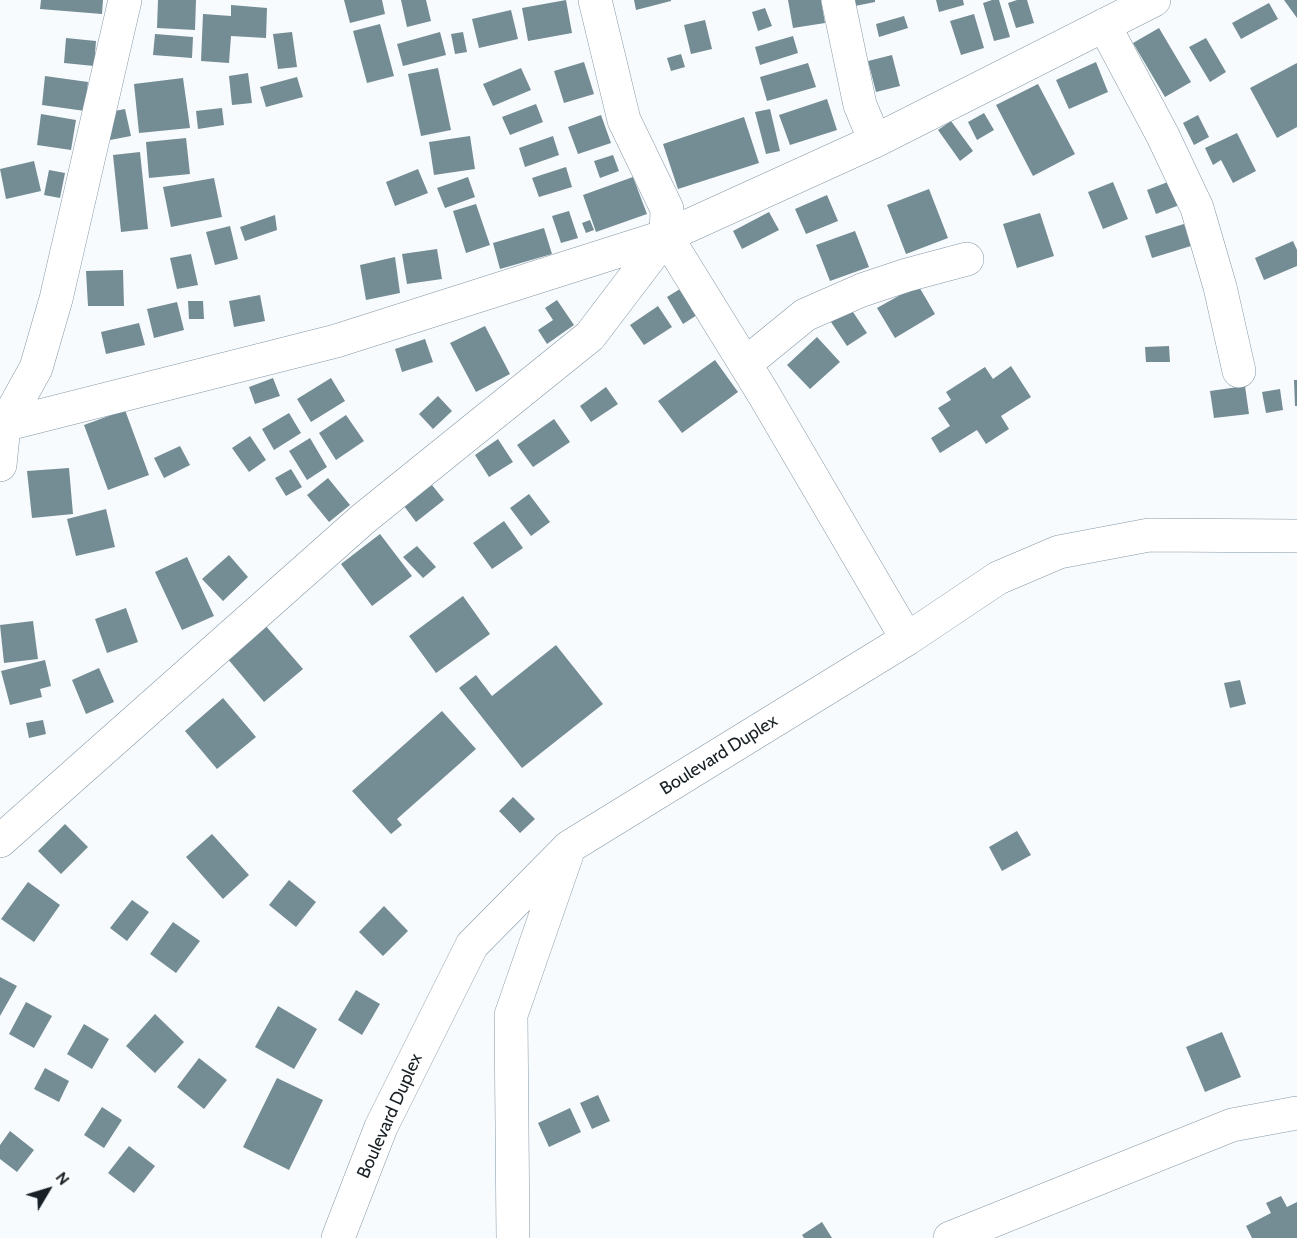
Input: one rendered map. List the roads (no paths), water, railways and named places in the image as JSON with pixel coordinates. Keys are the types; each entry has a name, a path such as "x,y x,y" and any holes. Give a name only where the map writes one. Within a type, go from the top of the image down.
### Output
{"street":[{"path":"0,465 2,426 36,368 56,299 125,0"},
{"path":"595,0 624,120 667,209 666,236 745,364 907,639"},
{"path":"838,0 860,105 875,141"},
{"path":"2,426 336,341 666,236 875,141 1154,0"},
{"path":"1104,25 1197,208 1220,287 1239,371"},
{"path":"0,841 363,519 590,336 666,236"},
{"path":"745,364 805,315 862,290 968,259"},
{"name":"Boulevard Duplex","path":"338,1238 381,1127 472,945 569,847 907,639 998,578 1059,552 1149,535 1297,536"},
{"path":"513,1238 511,1015 569,847"},
{"path":"950,1238 1232,1125 1297,1113"}]}
